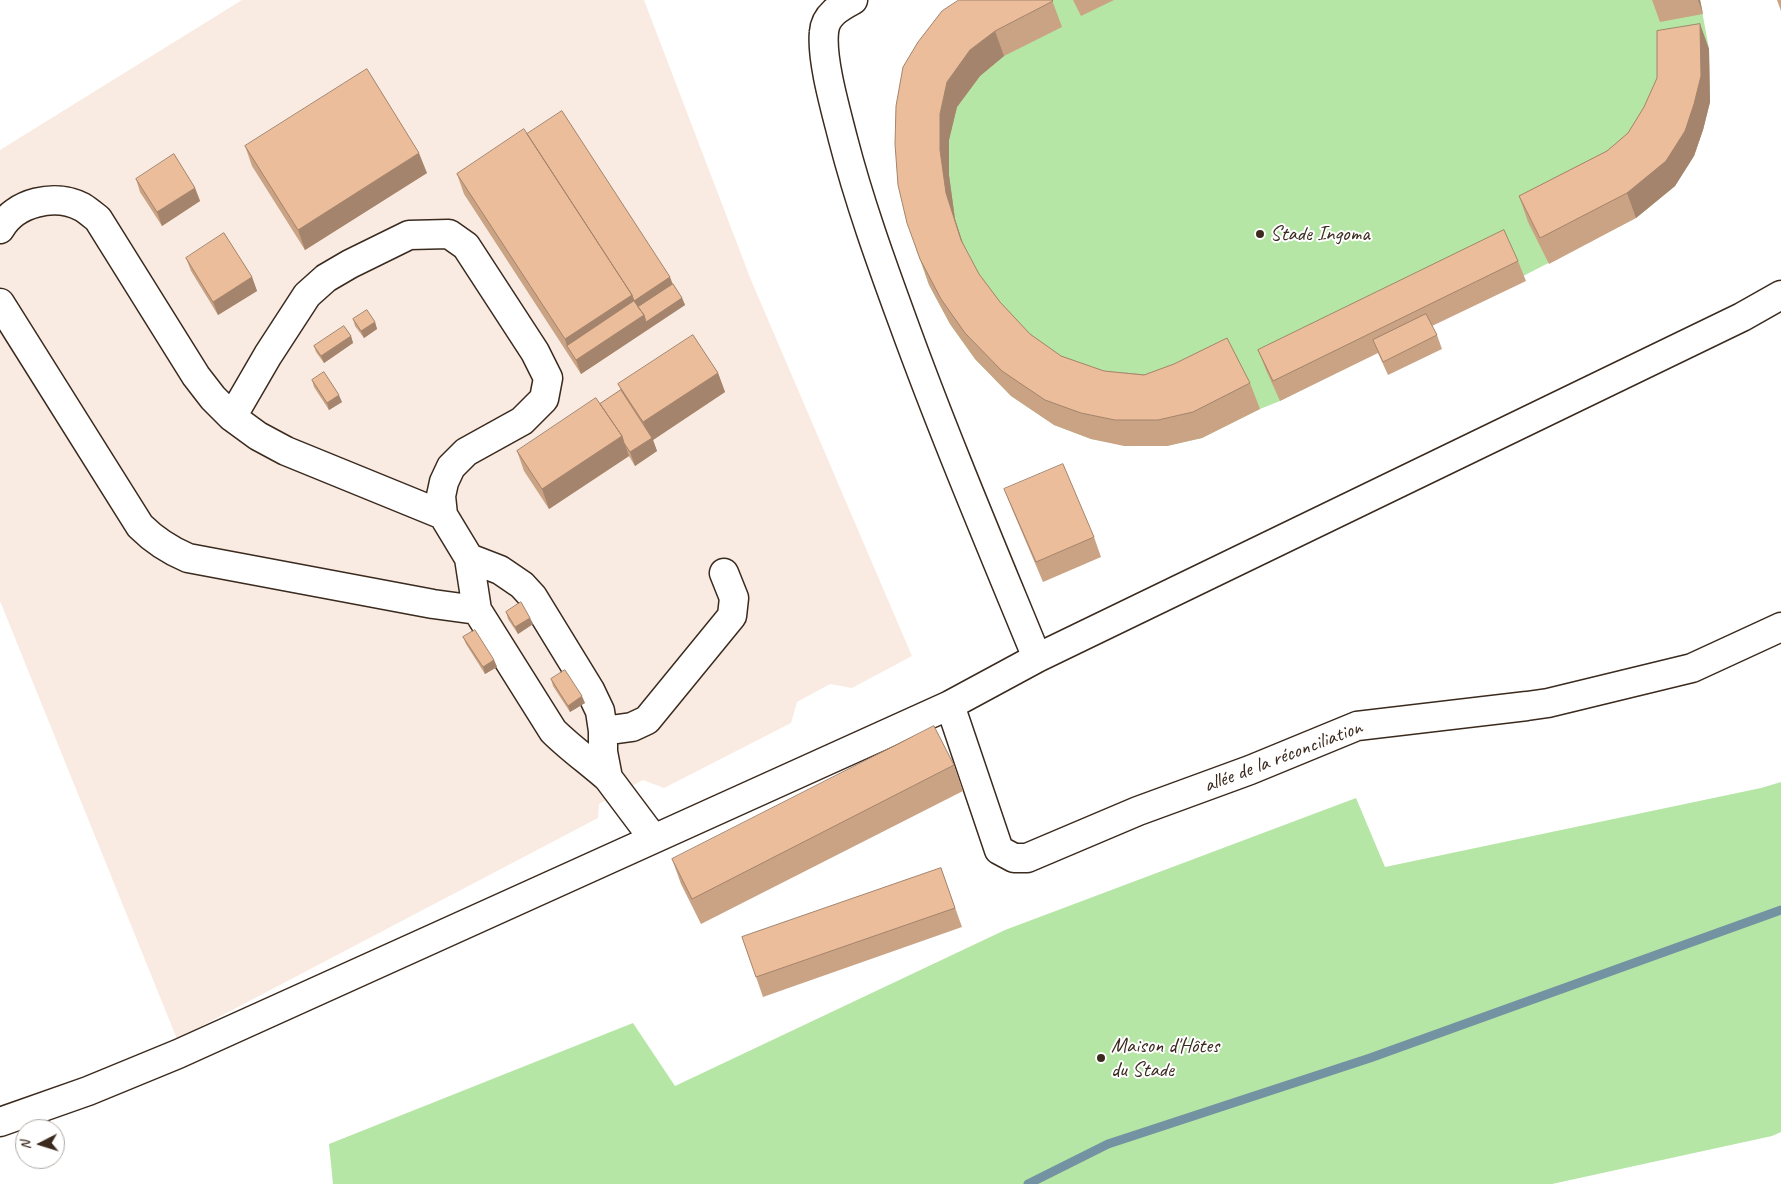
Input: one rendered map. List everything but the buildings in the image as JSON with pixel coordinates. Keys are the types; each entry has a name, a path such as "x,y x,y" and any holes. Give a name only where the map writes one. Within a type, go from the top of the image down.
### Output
{"street":[{"path":"853,0 833,12 824,30 824,52 829,80 850,168 874,244 930,395 1037,658"},
{"path":"0,229 17,211 37,202 64,201 81,207 98,219 196,376 213,398 232,417 258,436 286,451 443,515"},
{"path":"232,417 268,355 307,295 326,278 409,235 449,234 466,246 535,352 548,378 544,398 522,420 466,452 451,467 444,482 441,496 443,515 469,558 477,610 553,731 608,778 654,838"},
{"path":"0,1122 88,1091 178,1054 950,705 1037,658 1724,325 1781,295"},
{"path":"0,303 140,526 154,540 171,551 188,558 433,604 477,610"},
{"path":"469,558 500,570 522,585 533,597 590,690 600,711 603,730 603,752 608,778"},
{"path":"603,730 632,728 646,720 732,616 734,598 724,573"},
{"name":"allée de la réconciliation","path":"950,705 999,850 1014,858 1027,858 1138,811 1250,770 1357,726 1548,703 1692,668 1781,627"}],"shaded area":[{"path":"242,0 644,0 751,280 912,656 852,688 830,684 797,702 791,723 664,788 643,780 599,804 598,818 177,1039 0,601 0,150"}],"green space":[{"name":"Stade Ingoma","path":"1014,0 1700,0 1709,49 1675,186 1636,218 1280,401 1202,438 1167,446 1124,445 1091,439 1054,425 1011,396 975,359 950,324 929,285 916,249 927,67"},
{"path":"1781,782 1781,1132 1772,1136 1552,1184 333,1184 329,1144 633,1023 675,1086 1005,930 1356,798 1385,867 1761,788"}],"waterway":[{"path":"1028,1184 1108,1144 1370,1058 1781,910"}],"place":[{"name":"Stade Ingoma","path":"1260,234"},
{"name":"Maison d'Hôtes du Stade","path":"1101,1058"}]}
